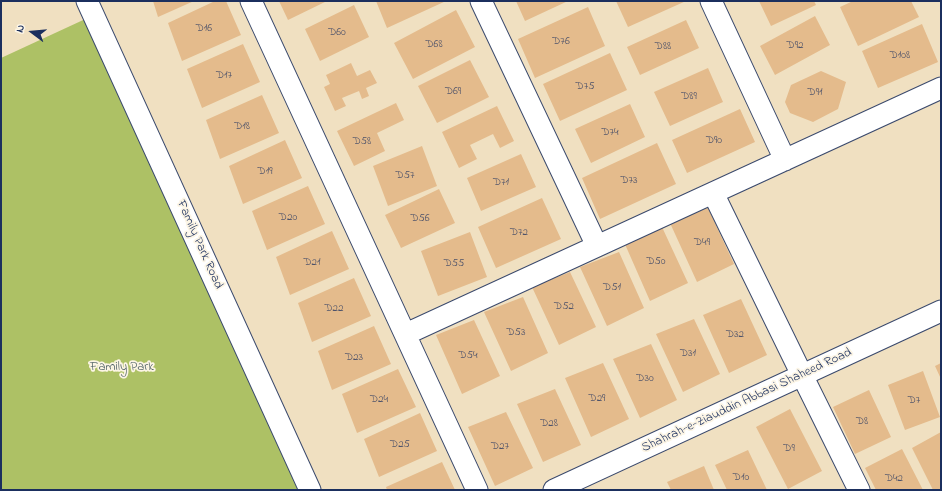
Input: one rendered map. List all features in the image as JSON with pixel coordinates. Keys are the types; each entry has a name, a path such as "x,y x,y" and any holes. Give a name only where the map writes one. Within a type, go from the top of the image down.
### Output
{"street":[{"name":"Family Park Road","path":"87,1 310,490"},
{"path":"251,1 478,490"},
{"path":"481,1 597,246"},
{"path":"711,1 785,160"},
{"path":"406,334 941,88"},
{"path":"713,193 859,490"},
{"name":"Shahrah-e-Ziauddin Abbasi Shaheed Road","path":"554,490 941,311"}],"green space":[{"name":"Family Park","path":"94,15 310,490 1,490 1,58"}],"building":[{"path":"153,1 194,1 158,17"},
{"path":"215,1 226,1 241,35 182,61 168,23"},
{"path":"279,1 327,1 288,20"},
{"path":"376,1 446,1 387,28"},
{"path":"516,1 568,1 525,21"},
{"path":"616,1 686,1 628,27"},
{"path":"759,1 814,1 816,5 771,26"},
{"path":"853,1 911,1 919,17 858,46 840,7"},
{"path":"354,5 369,37 320,61 305,29"},
{"path":"588,7 605,46 535,78 518,39"},
{"path":"456,10 475,47 413,79 394,43"},
{"path":"815,16 830,45 775,75 760,46"},
{"path":"686,20 699,48 640,75 627,47"},
{"path":"922,24 938,62 878,88 862,51"},
{"path":"243,44 260,82 202,108 187,69"},
{"path":"610,53 627,90 560,121 543,84"},
{"path":"470,60 489,97 437,123 418,86"},
{"path":"351,63 357,76 370,70 377,83 366,88 369,96 362,99 359,91 342,98 346,106 335,111 324,87 330,84 326,75"},
{"path":"708,68 723,102 670,126 654,92"},
{"path":"821,71 846,82 838,109 813,122 790,113 785,102 791,85"},
{"path":"262,95 279,133 220,159 206,120"},
{"path":"396,103 404,120 377,133 385,151 354,166 337,131"},
{"path":"630,104 645,137 591,163 575,129"},
{"path":"497,106 514,141 500,148 493,134 470,145 477,159 459,168 442,132"},
{"path":"740,109 755,142 687,173 672,140"},
{"path":"285,140 302,178 243,204 229,166"},
{"path":"657,143 676,184 600,219 582,178"},
{"path":"422,146 437,186 388,206 373,166"},
{"path":"521,154 536,187 481,211 467,178"},
{"path":"308,186 325,224 267,250 252,211"},
{"path":"439,189 455,223 401,248 385,215"},
{"path":"542,198 561,239 496,268 478,227"},
{"path":"708,208 734,264 697,282 670,223"},
{"path":"662,227 688,283 650,301 624,242"},
{"path":"332,231 349,269 290,295 276,257"},
{"path":"470,232 487,277 438,296 421,251"},
{"path":"619,252 644,308 607,326 580,267"},
{"path":"570,272 596,327 559,345 532,287"},
{"path":"354,278 371,316 312,342 298,303"},
{"path":"523,297 548,353 511,371 484,312"},
{"path":"741,299 767,355 729,373 703,315"},
{"path":"694,319 720,374 683,392 656,334"},
{"path":"474,320 500,376 462,394 436,335"},
{"path":"374,326 391,364 332,390 318,351"},
{"path":"651,344 677,400 640,418 613,359"},
{"path":"603,363 629,419 591,437 565,378"},
{"path":"941,363 941,379 935,366"},
{"path":"398,369 416,407 357,433 342,394"},
{"path":"923,371 940,417 905,430 888,385"},
{"path":"555,389 581,445 543,462 517,404"},
{"path":"869,390 891,437 855,454 833,407"},
{"path":"790,409 822,471 788,489 756,427"},
{"path":"506,412 533,468 495,486 468,427"},
{"path":"420,413 437,451 379,477 364,439"},
{"path":"941,432 941,490 933,490 912,448"},
{"path":"902,449 923,490 876,490 865,468"},
{"path":"748,450 767,490 727,490 715,465"},
{"path":"442,462 455,490 387,490 386,487"},
{"path":"704,466 714,490 671,490 667,482"}]}
